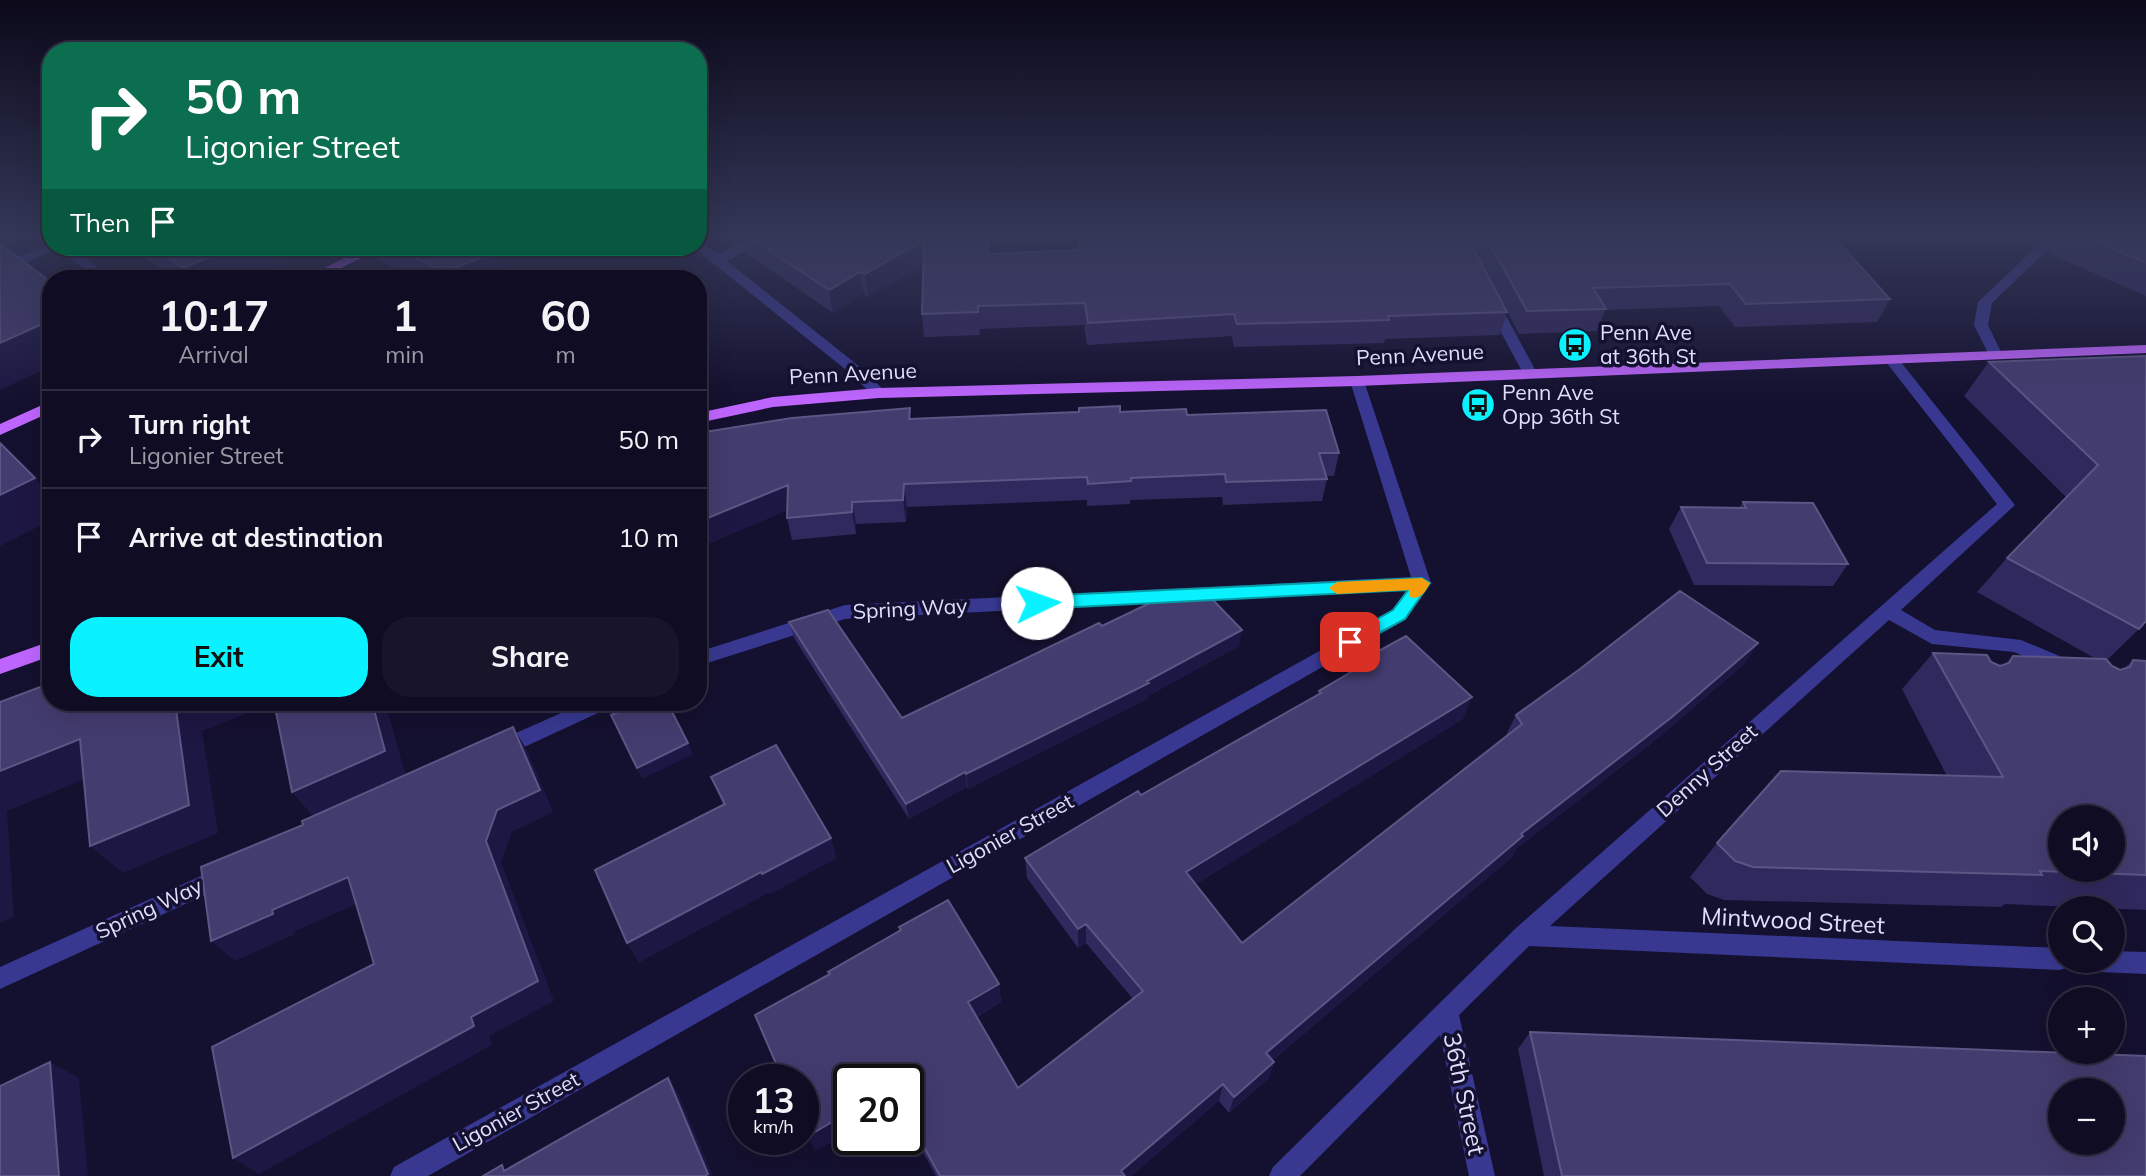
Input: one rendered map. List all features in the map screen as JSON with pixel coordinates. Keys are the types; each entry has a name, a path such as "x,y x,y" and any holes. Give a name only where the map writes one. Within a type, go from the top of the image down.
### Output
{"main road":[{"name":"Penn Avenue","path":"707,416 773,401 879,393 1357,381 2146,349"},
{"path":"0,430 42,410"},
{"path":"0,667 42,651"}],"street":[{"path":"754,290 879,393"},
{"path":"1485,290 1530,373"},
{"path":"1995,354 1981,324 1985,302 1998,290"},
{"name":"Denny Street","path":"1282,1176 1524,935 2007,505 1891,359"},
{"path":"1357,381 1422,583"},
{"name":"Spring Way","path":"707,656 845,612 1422,583"},
{"name":"Ligonier Street","path":"403,1176 1399,615 1422,583"},
{"path":"1888,611 1932,637 2015,645 2037,653 2054,662 2076,688"},
{"path":"1932,637 1947,660"},
{"path":"478,759 584,711"},
{"name":"Spring Way","path":"0,978 239,868"},
{"name":"Mintwood Street","path":"1524,935 2048,958"},
{"path":"2125,962 2146,963"},
{"name":"36th Street","path":"1447,1012 1482,1176"}],"building":[{"path":"0,290 42,290 42,324 0,343"},
{"path":"923,290 1495,290 1507,312 1388,316 1389,320 1237,324 1234,314 1088,323 1085,303 978,306 978,312 922,314"},
{"path":"1515,290 1594,290 1606,309 1527,311"},
{"path":"1735,290 1882,290 1890,299 1746,304"},
{"path":"2146,356 2146,621 2139,629 2007,558 2098,465 1989,362"},
{"path":"1120,406 1120,412 1186,409 1187,415 1326,410 1339,453 1319,453 1327,479 1226,482 1225,474 1131,478 1131,481 1088,484 1087,477 904,484 903,500 852,502 852,512 787,518 788,485 707,518 707,432 792,418 910,408 909,419 1079,412 1079,408"},
{"path":"0,443 35,478 0,495"},
{"path":"1743,502 1813,503 1848,564 1707,563 1681,507 1746,508"},
{"path":"1680,591 1758,643 1672,717 1521,834 1523,836 1266,1053 1274,1062 1234,1097 1223,1084 1121,1171 1125,1176 940,1176 924,1147 924,1064 833,1064 833,1121 819,1130 819,1064 776,1064 755,1015 830,974 828,972 901,930 899,927 948,900 999,984 968,1002 1018,1088 1143,991 1086,924 1078,929 1025,858 1138,791 1141,795 1321,693 1319,691 1368,662 1364,659 1406,636 1472,697 1186,872 1242,943 1522,724 1516,715"},
{"path":"1212,599 1242,630 1147,681 1149,683 966,774 965,772 906,804 789,622 828,610 902,718 1099,623 1102,626 1154,601"},
{"path":"1933,653 1987,655 1991,662 2000,666 2009,663 2013,656 2106,659 2120,670 2130,667 2133,660 2146,661 2146,875 2125,874 2125,805 2048,805 2048,871 2040,871 2042,875 1753,867 1735,861 1717,843 1781,771 2003,777"},
{"path":"42,686 42,711 176,711 189,805 90,846 80,739 0,771 0,702"},
{"path":"276,711 374,711 385,751 292,792"},
{"path":"620,711 672,711 688,743 637,768 611,715"},
{"path":"513,727 540,790 497,810 486,841 538,981 471,1017 474,1026 233,1158 212,1047 374,964 348,877 272,910 273,914 211,941 201,867 303,825 302,821"},
{"path":"776,745 831,838 627,943 595,870 725,804 711,777"},
{"path":"1530,1032 2048,1052 2048,1064 2125,1064 2125,1055 2146,1056 2146,1176 1562,1176"},
{"path":"50,1062 59,1176 0,1176 0,1086"},
{"path":"668,1078 708,1174 705,1176 483,1176 502,1165 504,1171"}],"slow traffic":[{"path":"1337,588 1422,583 1415,592"}],"place":[{"name":"Penn Ave at 36th St","path":"1575,345"},
{"name":"Penn Ave Opp 36th St","path":"1478,405"}],"route":[{"path":"1037,603 1422,583 1399,615 1350,642"}]}
